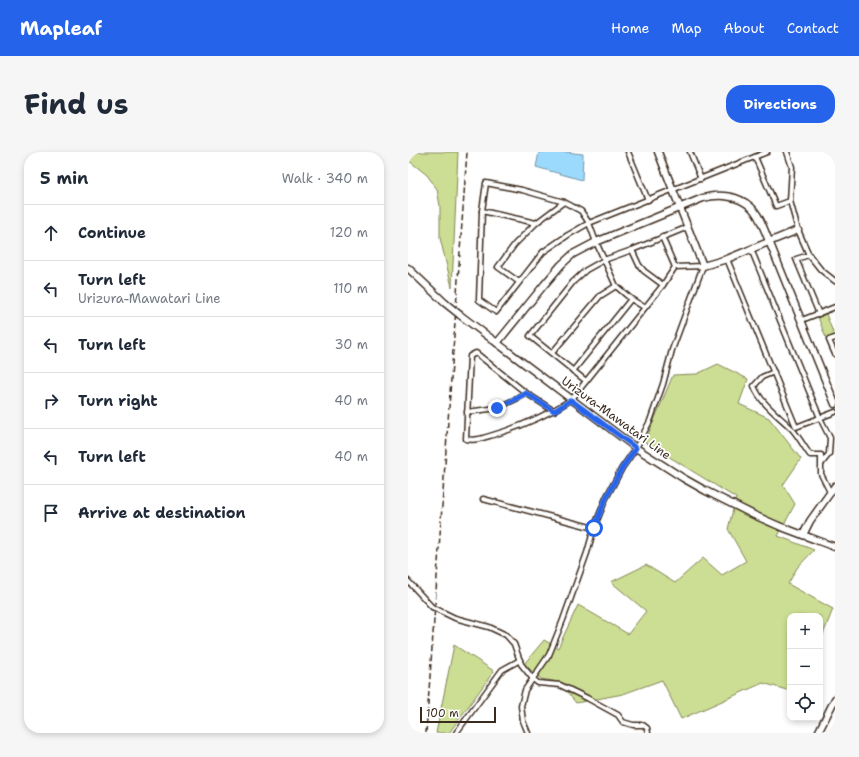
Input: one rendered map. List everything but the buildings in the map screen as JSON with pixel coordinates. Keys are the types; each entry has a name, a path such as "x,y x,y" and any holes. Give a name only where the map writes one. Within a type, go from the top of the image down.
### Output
{"street":[{"path":"628,152 648,200"},
{"path":"528,733 523,721 520,706 525,690 549,655 563,620 587,553 594,528 606,498 622,468 636,448 650,421 663,384 672,350 703,266 658,152"},
{"path":"644,307 631,299 616,286 589,223 581,211 564,202 522,190 486,183 482,211 479,300 496,312 542,252 568,235 589,223 767,152"},
{"path":"787,152 792,167 790,201 798,230 809,255 821,270 835,281"},
{"path":"692,153 701,179"},
{"path":"755,157 776,206 790,201"},
{"path":"497,343 561,265 573,254 596,242 703,198 724,196 735,198 752,208 758,217 802,320 835,404"},
{"path":"519,282 498,267 515,244 536,223 564,202"},
{"path":"482,211 536,223"},
{"path":"586,381 530,336 572,282 586,270 604,260 688,227"},
{"path":"675,267 703,266 727,259 798,230"},
{"path":"662,237 675,267"},
{"path":"751,248 820,418 830,438 829,454 822,462"},
{"path":"632,250 639,265 644,271 663,285"},
{"path":"809,255 796,259 819,314"},
{"path":"727,259 796,427 835,412"},
{"path":"554,411 526,393 476,353 470,356 466,439 474,440 509,430 554,411 571,400 663,285 675,267"},
{"name":"Urizura-Mawatari Line","path":"408,268 460,315 636,448 683,478 754,515 835,547"},
{"path":"552,353 600,296 616,286"},
{"path":"573,371 631,299"},
{"path":"802,320 835,307"},
{"path":"835,338 829,340 835,354"},
{"path":"774,372 762,377 754,386 756,393 792,430 810,455 821,455 821,474 830,492"},
{"path":"467,412 497,408 526,393"},
{"path":"803,535 810,521 835,486"},
{"path":"483,499 594,528"},
{"path":"408,581 435,609 455,618 489,626 506,635 514,644 521,664 538,683 560,685 587,698 618,716 623,722 633,725 643,725 647,728 648,733"},
{"path":"456,733 502,670 520,660"},
{"path":"818,733 835,699"}],"green space":[{"path":"408,152 458,152 452,287 440,238 440,206 437,189 427,175 408,160"},
{"path":"826,314 834,335 826,338 818,317"},
{"path":"718,364 748,379 739,404 769,418 801,459 783,485 795,504 778,536 814,550 797,568 788,584 833,609 823,634 823,613 787,613 787,690 763,683 681,719 662,680 623,694 576,703 559,682 541,679 524,664 544,640 558,648 578,605 628,634 646,611 611,582 646,565 675,583 703,558 722,575 746,561 728,529 736,498 645,442 673,375 697,374"},
{"path":"454,645 494,671 449,733 436,733"}],"water":[{"path":"539,152 566,152 583,154 582,180 536,167"}],"railway":[{"path":"426,733 467,152"}],"route":[{"path":"497,408 526,393 554,411 571,400 636,448 622,468 606,498 594,528"}]}
